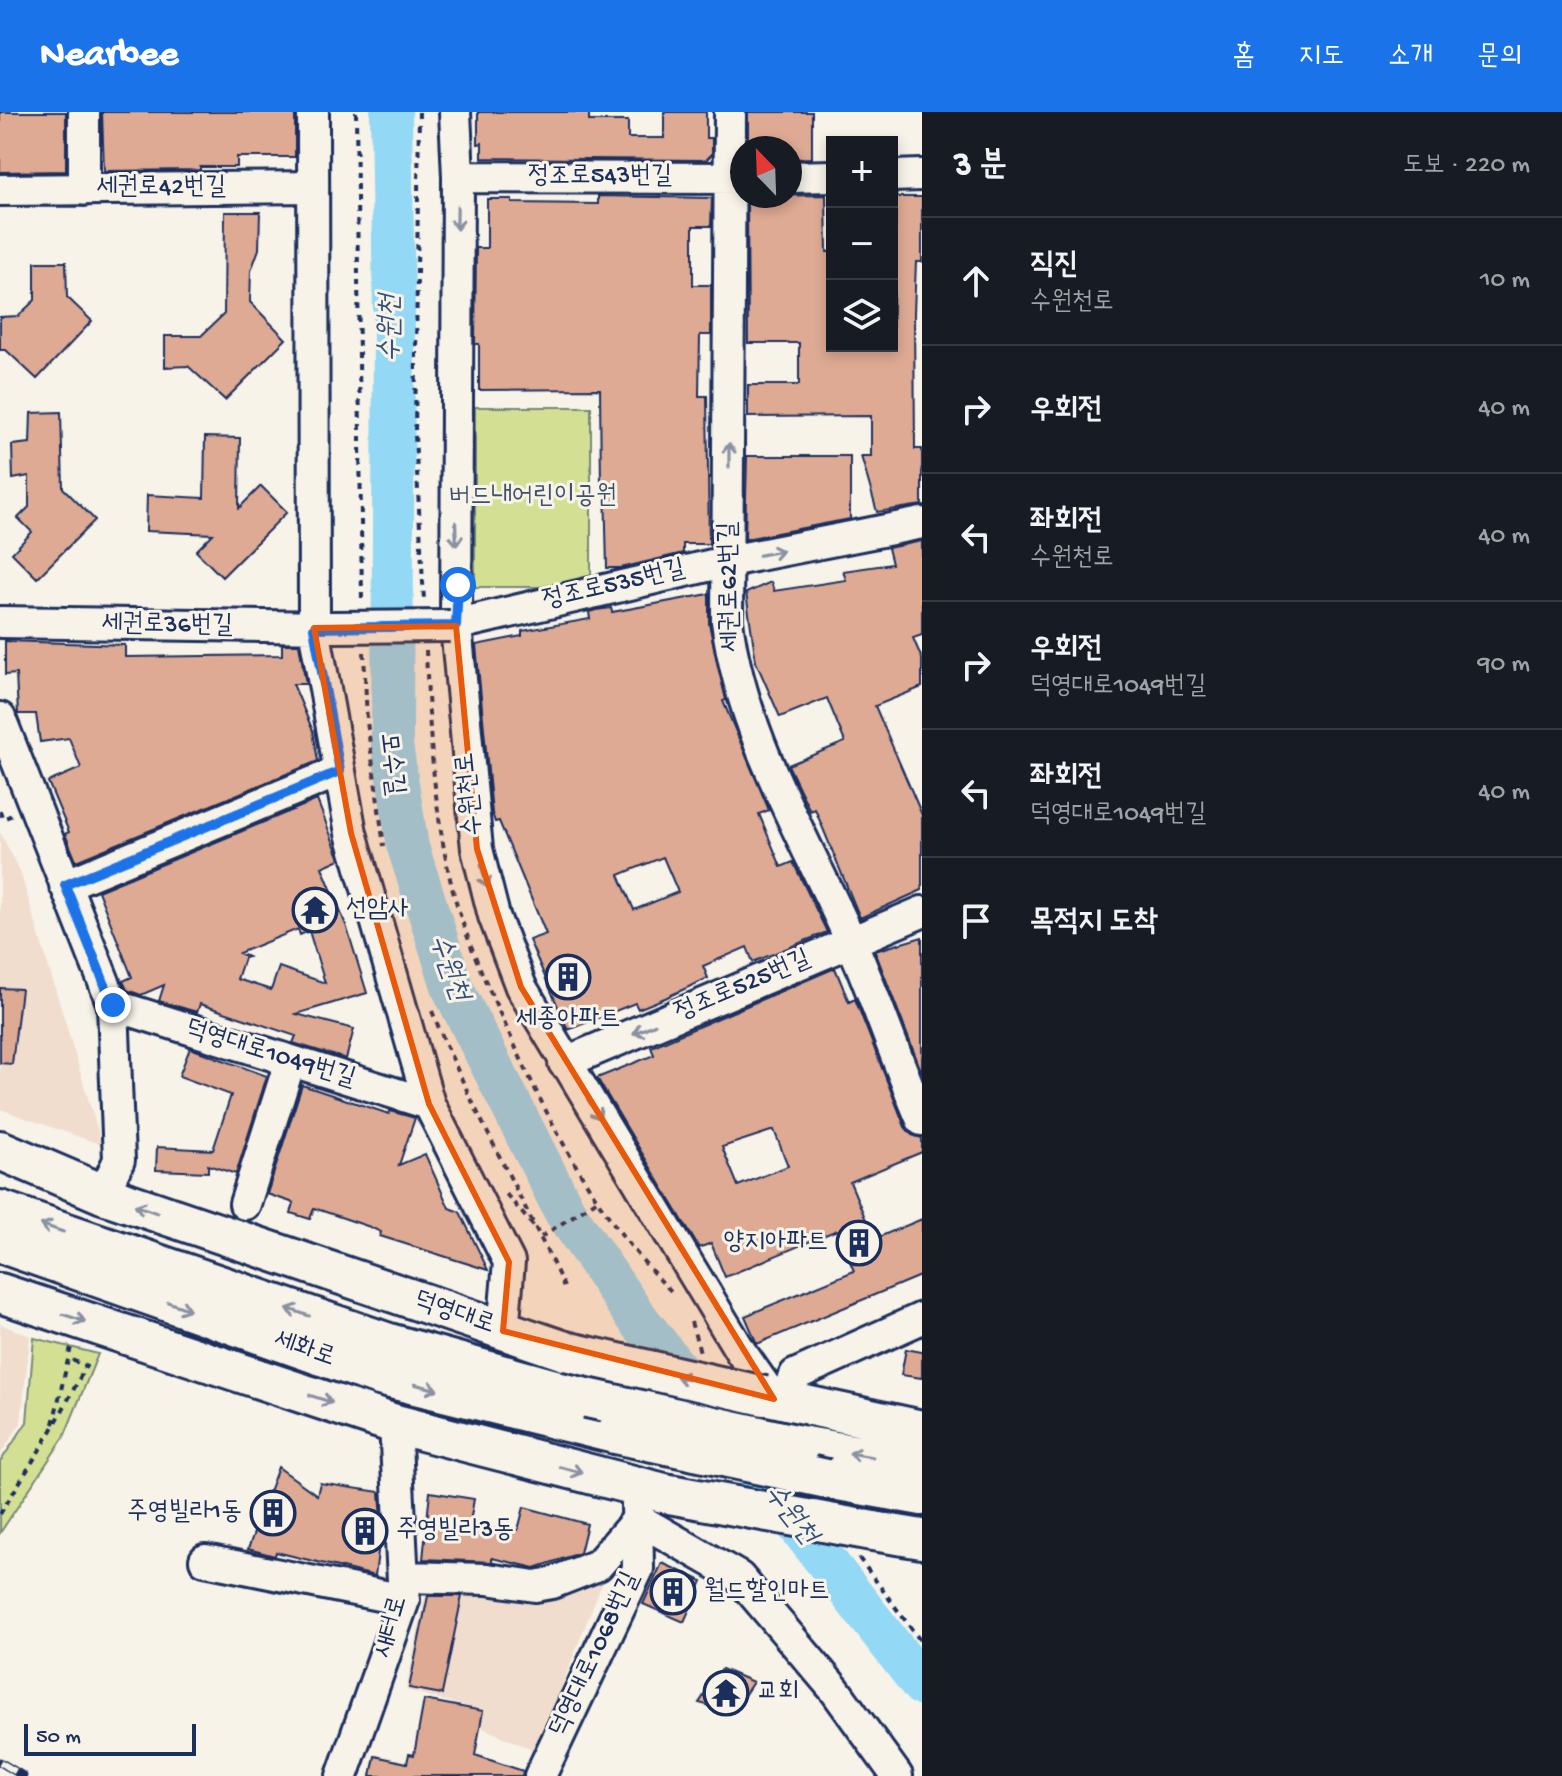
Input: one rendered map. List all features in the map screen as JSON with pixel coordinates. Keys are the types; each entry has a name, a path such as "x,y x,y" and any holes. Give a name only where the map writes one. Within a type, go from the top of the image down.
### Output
{"main road":[{"name":"덕영대로","path":"0,1150 103,1194 503,1331 781,1413 922,1466"},
{"name":"세화로","path":"0,1210 389,1343 587,1398 620,1420"},
{"name":"세화로","path":"0,1243 379,1376 620,1420"},
{"path":"0,1293 395,1424 644,1499 860,1539 922,1539"},
{"path":"620,1420 781,1413 852,1417 922,1430"},
{"path":"620,1420 657,1444 860,1539"},
{"path":"657,1444 922,1496"}],"street":[{"name":"세권로42번길","path":"84,112 84,190 313,187"},
{"path":"313,112 324,628 340,771 351,833 429,1104 509,1262 503,1331"},
{"name":"수원천로","path":"455,112 458,177 453,626 477,849 494,916 521,987 564,1063 781,1413"},
{"name":"세권로62번길","path":"730,112 732,136"},
{"path":"898,176 922,175"},
{"path":"802,177 826,176"},
{"name":"정조로543번길","path":"458,177 730,178"},
{"path":"0,190 84,190"},
{"name":"세권로62번길","path":"735,208 727,621 732,664 747,712 851,942 922,1120"},
{"name":"정조로535번길","path":"324,628 453,626 489,614 729,561 922,523"},
{"name":"세권로36번길","path":"0,622 324,628"},
{"path":"0,718 113,1005 119,1160 103,1194"},
{"path":"65,885 340,771"},
{"name":"정조로525번길","path":"564,1063 922,912"},
{"name":"덕영대로1049번길","path":"113,1005 429,1104"},
{"path":"245,1204 290,1062"},
{"path":"781,1413 795,1375 922,1318"},
{"name":"새터로","path":"342,1776 404,1588 395,1424"},
{"path":"205,1560 404,1588 487,1579 535,1586 552,1583 598,1565 644,1499 739,1577 835,1690 897,1776"},
{"name":"덕영대로1068번길","path":"540,1776 638,1569 644,1499"}],"path":[{"path":"356,112 363,613"},
{"path":"419,112 415,435 424,602"},
{"name":"모수길","path":"364,644 367,722 387,855"},
{"path":"426,646 431,758 449,878 483,981 542,1106 599,1199 627,1243 678,1299"},
{"path":"427,999 456,1071 564,1287"},
{"path":"541,1237 599,1199"},
{"path":"684,1311 704,1363"},
{"path":"0,1514 52,1430 86,1366 67,1358 52,1430"},
{"path":"860,1539 922,1643"}],"highlighted area":[{"path":"456,626 477,849 521,987 774,1399 503,1331 509,1262 429,1104 351,833 314,628"}],"shaded area":[{"path":"0,832 20,871 102,1145 0,1109"},
{"path":"0,1324 30,1336 21,1423 0,1455"},
{"path":"608,1568 536,1751 483,1728 483,1711 406,1690 426,1592"}],"green space":[{"name":"버드내어린이공원","path":"475,407 591,407 591,587 475,587"},
{"path":"34,1338 98,1354 64,1437 0,1533 0,1462 27,1422"}],"building":[{"path":"0,112 66,112 66,171 0,172"},
{"path":"102,112 295,112 295,157 237,157 237,167 200,167 200,170 104,171"},
{"path":"478,112 589,112 589,121 628,121 628,138 664,138 664,112 706,112 706,138 712,138 712,154 706,160 482,158 482,143 478,144"},
{"path":"748,112 812,112 812,158 802,158 802,136 748,136"},
{"path":"802,195 826,195 826,352 898,352 898,197 922,197 922,262 916,262 914,313 915,449 922,449 922,505 877,512 861,456 871,456 871,416 748,417 748,385 799,385 799,343 748,343 747,208 802,208"},
{"path":"598,196 712,198 711,226 693,226 693,285 711,285 711,335 700,335 699,396 707,396 709,544 683,544 683,553 621,568 607,568 605,486 601,486 600,389 479,390 479,344 475,344 476,248 487,248 487,199 512,199 512,203 598,204"},
{"path":"225,212 260,212 259,249 251,271 250,302 286,339 225,400 188,366 165,367 165,336 201,336 224,314"},
{"path":"35,262 66,262 67,297 92,321 37,379 6,350 0,350 0,317 18,316 35,300"},
{"path":"61,412 63,488 95,520 37,578 12,553 32,532 18,518 29,507 29,476 13,479 12,445 30,443 31,413"},
{"path":"205,437 240,438 239,508 261,486 287,512 222,577 196,551 213,534 146,531 147,495 204,498"},
{"path":"747,456 850,456 850,519 745,539"},
{"path":"922,541 922,635 913,638 922,659 922,687 875,706 922,815 922,890 860,918 815,809 810,811 788,765 845,742 827,698 780,717 756,662 746,593 771,582 774,591 846,580 843,571 892,564 888,548"},
{"path":"709,594 709,624 726,700 723,701 769,810 759,814 781,867 793,862 827,932 753,962 747,947 703,966 708,978 665,998 638,1009 635,1003 568,1030 529,940 546,934 499,821 495,822 492,813 476,645 522,636 522,631 590,619 589,612 596,610 611,608 612,612","holes":["663,857 678,892 634,910 619,875"]},
{"path":"5,641 125,645 125,657 282,655 282,644 299,644 306,684 293,684 313,731 318,761 76,861 65,834 69,832 48,782 81,768 69,738 40,742 36,714 18,714 16,674 5,675"},
{"path":"317,800 340,859 322,867 346,925 367,993 296,1014 354,1029 346,1059 293,1043 296,1036 200,1004 197,1012 159,1001 164,985 141,995 127,990 123,981 132,977 98,891","holes":["298,929 300,935 309,931 325,983 279,967 271,990 237,979 244,958 248,957 239,953"]},
{"path":"922,937 922,1073 875,951"},
{"path":"835,968 849,1002 855,999 905,1127 912,1135 922,1138 922,1152 850,1182 874,1239 922,1219 922,1275 757,1344 745,1316 854,1271 837,1230 725,1277 711,1243 699,1248 597,1078 654,1055 651,1047","holes":["774,1130 788,1166 738,1186 722,1147"]},
{"path":"0,988 21,989 12,1064 0,1063"},
{"path":"190,1048 267,1076 236,1174 208,1165 208,1172 156,1170 157,1147 213,1150 231,1095 179,1076"},
{"path":"302,1085 389,1114 390,1111 415,1118 399,1165 425,1154 449,1208 460,1212 488,1270 380,1236 381,1232 370,1227 314,1208 310,1219 291,1213 294,1203 267,1194"},
{"path":"906,1349 922,1352 922,1378 901,1375"},
{"path":"278,1467 317,1495 320,1483 380,1492 382,1519 375,1576 276,1552 275,1556 248,1549"},
{"path":"430,1492 474,1499 469,1528 518,1530 524,1507 587,1524 580,1553 535,1568 492,1558 492,1562 423,1559"},
{"name":"월드할인마트","path":"662,1563 702,1581 684,1622 643,1604"},
{"path":"428,1596 462,1596 442,1694 409,1688"},
{"name":"교회","path":"722,1669 753,1682 733,1712 699,1703"},
{"path":"424,1700 483,1711 475,1755 523,1771 522,1776 371,1776 375,1756 407,1763 409,1754 414,1755"}],"waterway":[{"name":"수원천","path":"391,112 394,315 392,745 408,847 453,989 565,1212 631,1310 922,1685"}],"railway":[{"path":"0,1762 23,1776"}],"place":[{"name":"선암사","path":"315,910"},
{"name":"세종아파트","path":"568,977"},
{"name":"양지아파트","path":"859,1243"},
{"name":"주영빌라1동","path":"273,1513"},
{"name":"주영빌라3동","path":"365,1531"},
{"name":"월드할인마트","path":"673,1592"},
{"name":"교회","path":"726,1693"}],"route":[{"path":"113,1005 65,885 340,771 314,628 456,626 458,585"}]}
